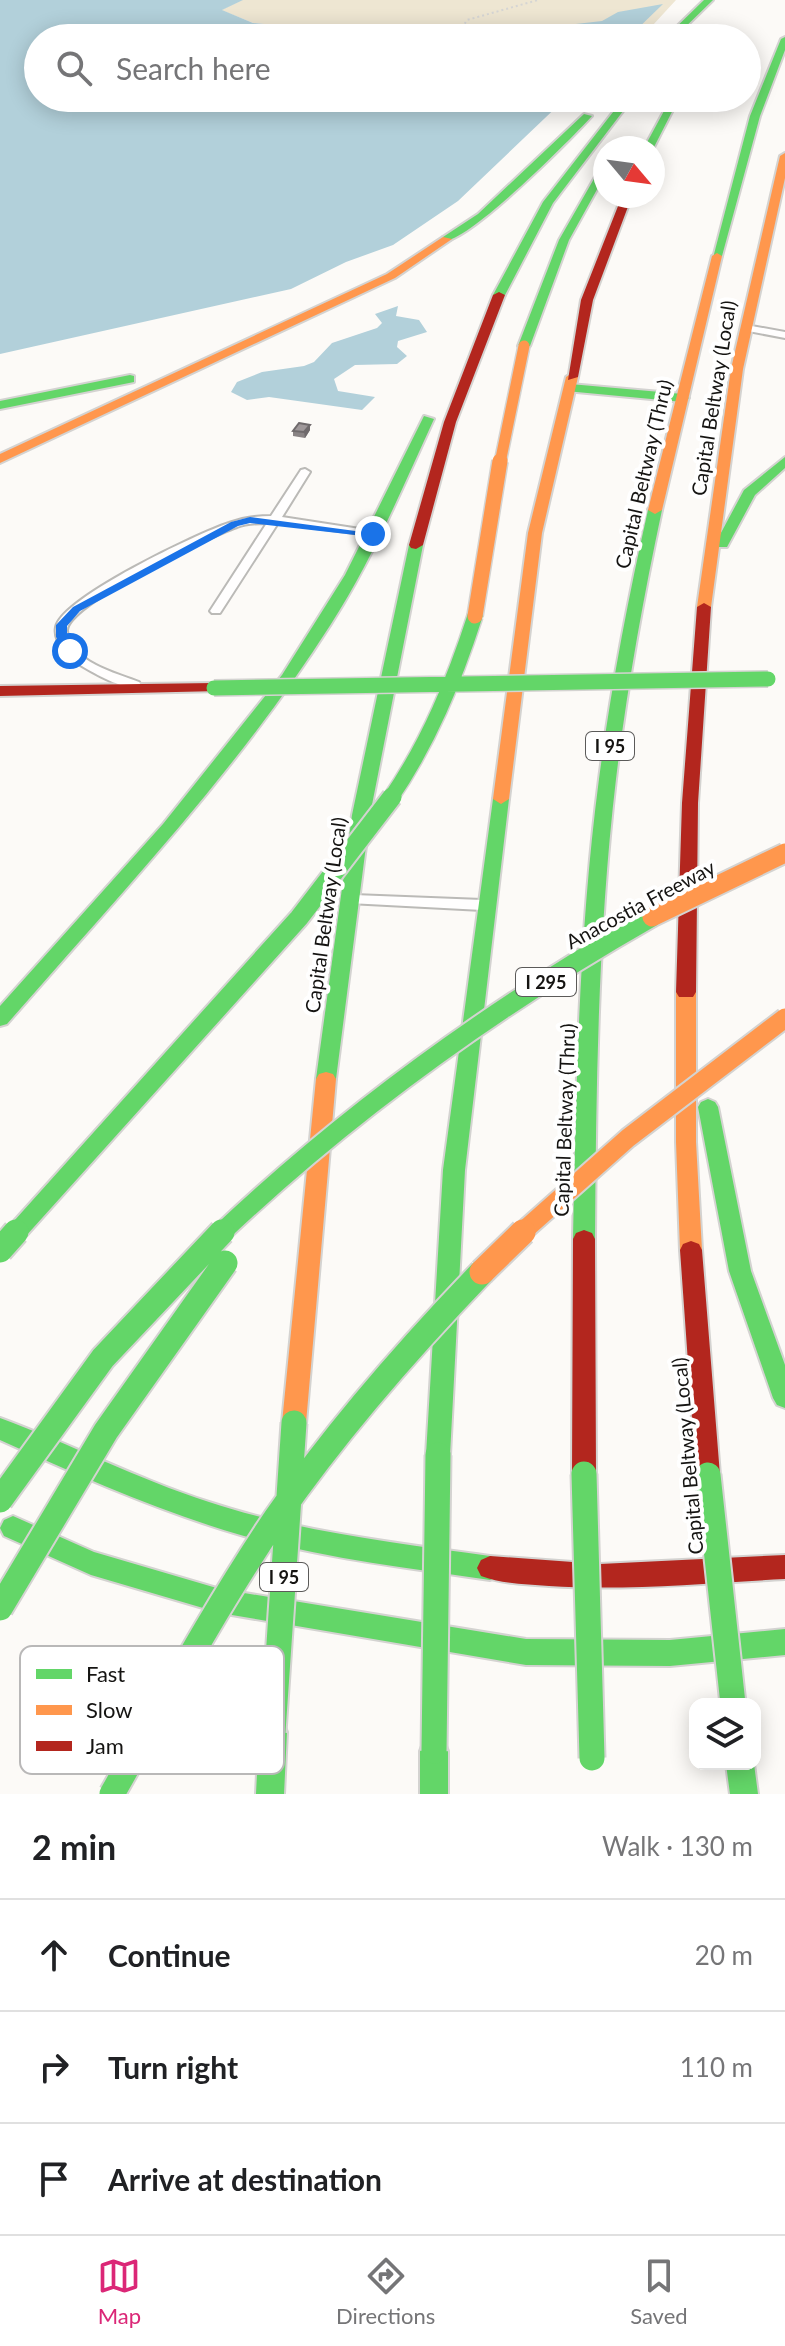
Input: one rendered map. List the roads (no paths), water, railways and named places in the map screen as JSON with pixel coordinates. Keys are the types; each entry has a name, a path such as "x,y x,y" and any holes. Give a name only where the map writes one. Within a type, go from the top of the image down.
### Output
{"highway":[{"path":"684,24 710,0"},
{"path":"690,24 710,0"},
{"name":"Capital Beltway (Thru)","path":"761,98 785,39"},
{"path":"0,459 391,276 470,225 506,196 592,112"},
{"name":"Capital Beltway (Local)","path":"279,1646 316,1162 346,900 378,712 429,490 466,379 526,238 618,112"},
{"path":"655,136 668,112"},
{"name":"Capital Beltway (Thru)","path":"593,1782 584,1474 583,1177 599,862 612,725 648,541 755,112"},
{"name":"Capital Beltway (Local)","path":"732,1698 708,1475 687,1180 687,838 705,592 746,328 785,156"},
{"path":"0,1250 340,872 395,796 430,738 461,669 478,606 504,436 524,346 564,240 593,188"},
{"path":"434,1794 438,1455 454,1170 535,533 570,388 587,300 622,208"},
{"path":"0,1019 210,778 322,626 373,534 483,311 526,238"},
{"path":"0,405 143,375 295,322"},
{"path":"570,388 683,398"},
{"path":"705,592 725,535 749,493 785,461"},
{"path":"42,672 141,687"},
{"path":"0,691 776,679"},
{"name":"Anacostia Freeway","path":"324,1140 448,1045 614,939 785,853"},
{"path":"685,963 729,1225 756,1321 785,1398"},
{"path":"197,1646 275,1521 346,1426 429,1326 502,1248 595,1161 694,1080 785,1018"},
{"path":"0,1608 26,1558 153,1361 239,1243 324,1140"},
{"path":"0,1500 117,1342 232,1224 324,1140"},
{"path":"0,1429 127,1484 244,1524 359,1549 528,1574 658,1574 785,1567"},
{"path":"0,1523 91,1563 220,1601 526,1652 670,1653 785,1642"},
{"path":"741,1770 744,1794"},
{"path":"112,1794 123,1774"},
{"name":"Capital Beltway (Local)","path":"270,1794 271,1774"}],"lane":[{"path":"746,328 785,335"},
{"path":"216,611 305,472"},
{"path":"141,687 88,665 70,651 62,637 61,625 69,615 90,599 211,534 250,520 373,534"},
{"path":"346,900 489,906"}],"water":[{"path":"0,0 243,0 222,10 263,24 24,24 24,112 551,112 458,201 393,245 346,262 291,289 0,354"},
{"path":"663,4 642,24 576,24 602,21 618,12"},
{"path":"398,306 396,316 419,320 427,332 398,341 397,347 407,356 397,364 355,365 334,379 338,391 375,397 362,410 269,397 247,400 231,392 237,382 262,372 314,362 332,343 377,328 382,323 375,314"}]}
